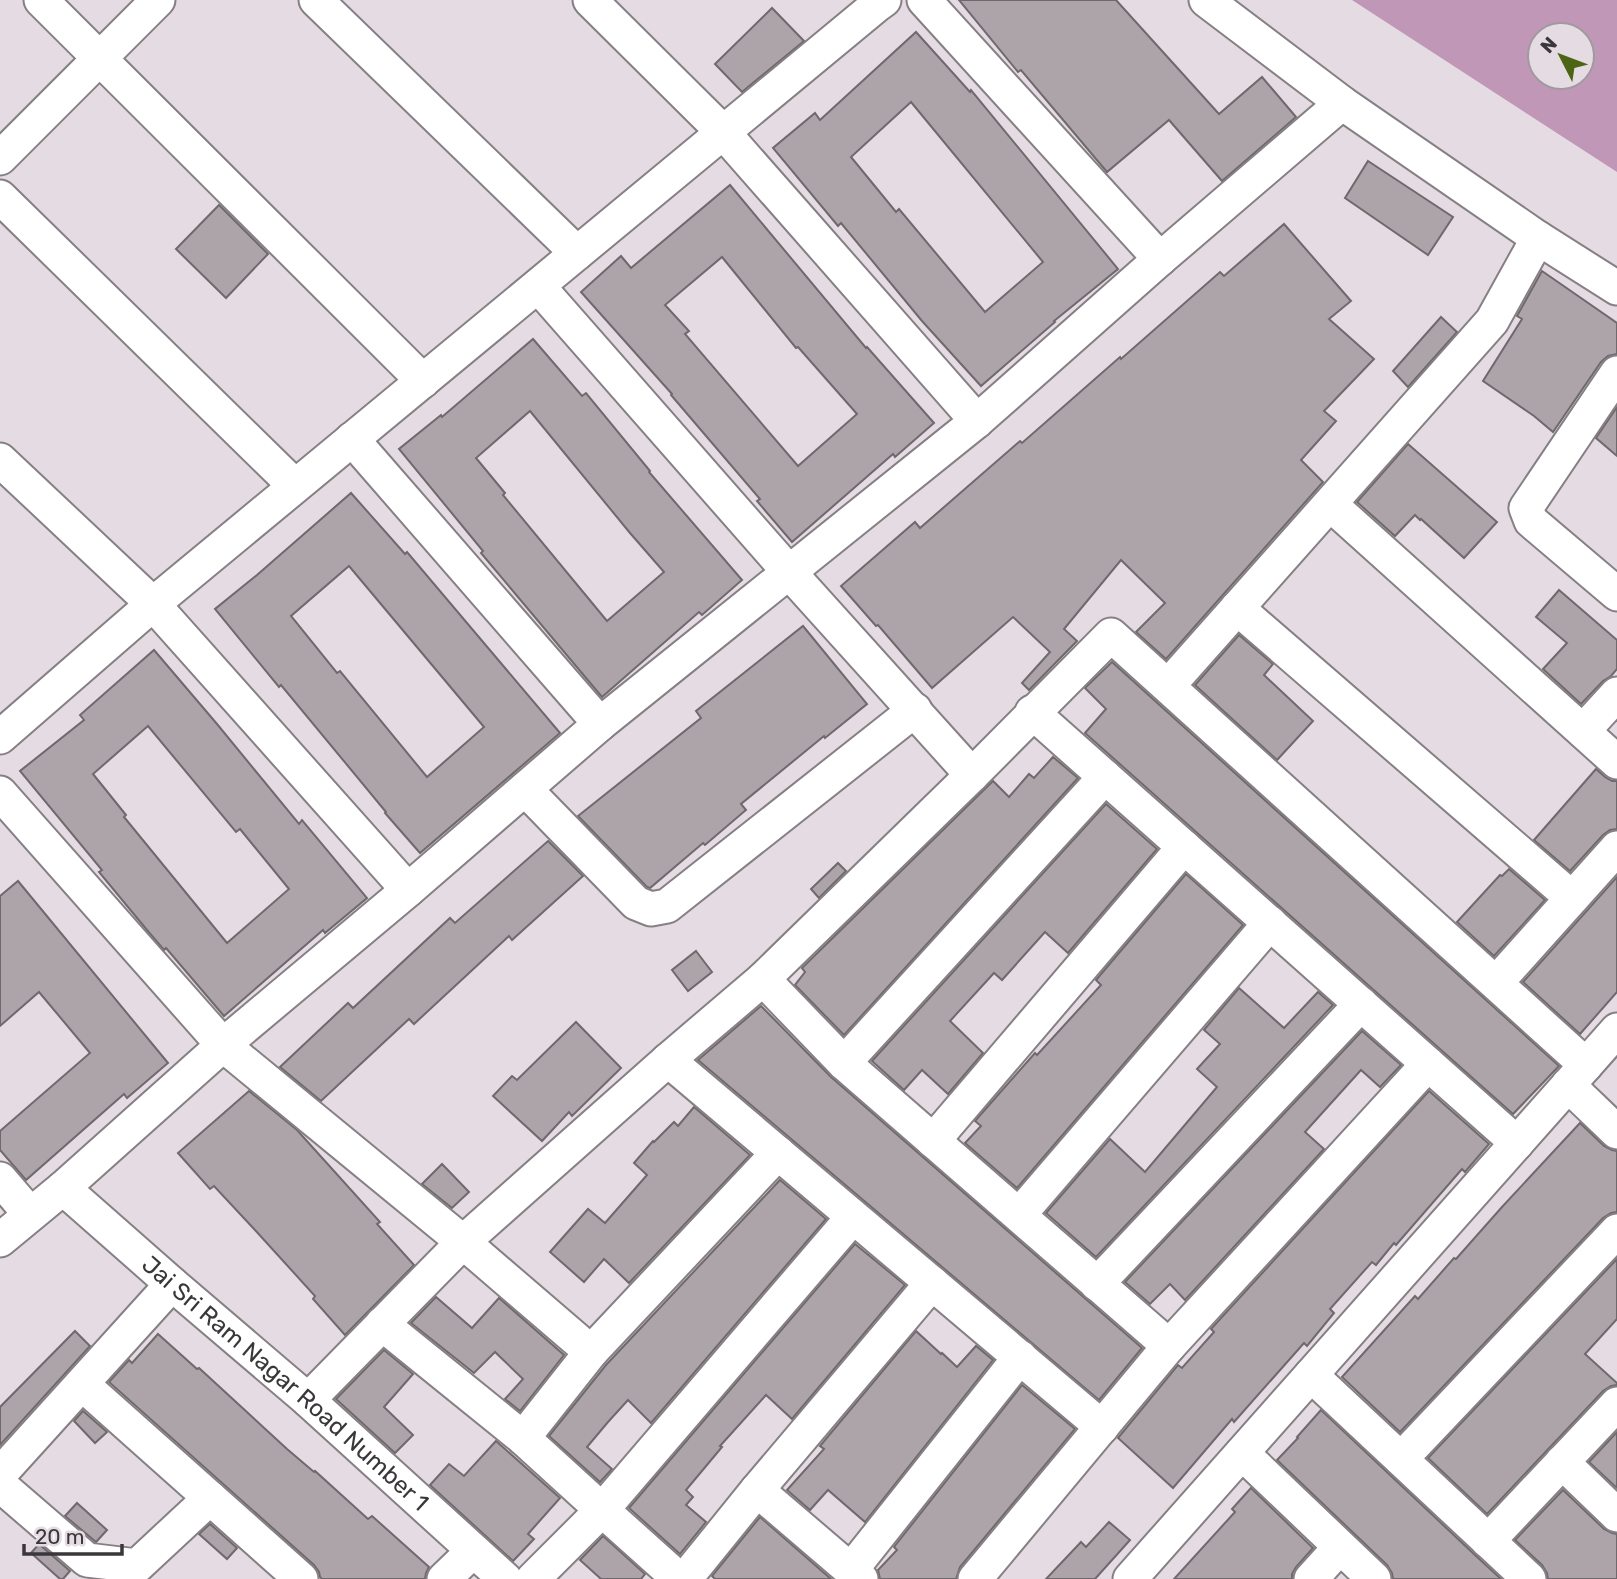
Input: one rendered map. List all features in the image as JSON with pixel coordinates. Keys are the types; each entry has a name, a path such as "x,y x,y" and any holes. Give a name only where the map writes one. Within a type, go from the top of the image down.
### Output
{"street":[{"path":"41,0 423,381"},
{"path":"0,158 158,0"},
{"path":"316,0 577,253"},
{"path":"590,0 723,132 977,421"},
{"path":"924,0 1160,259"},
{"path":"1206,0 1342,103 1538,238 1617,288"},
{"path":"1,735 153,604 878,2"},
{"path":"0,1240 64,1188 223,1045 600,724 977,421 1342,103"},
{"path":"0,197 295,486"},
{"path":"1168,686 1492,321 1538,238"},
{"path":"538,286 789,572 972,775"},
{"path":"1617,373 1525,508 1531,521 1617,594"},
{"path":"352,439 600,724"},
{"path":"0,460 153,604 408,890"},
{"path":"1330,503 1617,762"},
{"path":"1237,608 1572,898"},
{"path":"308,1400 463,1242 763,979 1111,635 1496,983 1577,1075 1617,1132"},
{"path":"1583,731 1617,694"},
{"path":"525,789 636,903 652,909 667,906 915,710"},
{"path":"1032,712 1517,1143"},
{"path":"844,1063 1105,777"},
{"path":"0,793 223,1045 463,1242 591,1352"},
{"path":"933,1141 1184,847"},
{"path":"1496,983 1617,848"},
{"path":"1019,1215 1270,923"},
{"path":"763,979 844,1063 1169,1346"},
{"path":"1097,1284 1361,1004"},
{"path":"1130,1579 1617,1030"},
{"path":"668,1060 1102,1427"},
{"path":"975,1579 1169,1346 1428,1064"},
{"path":"523,1438 591,1352 778,1153"},
{"path":"0,1179 30,1214"},
{"name":"Jai Sri Ram Nagar Road Number 1","path":"64,1188 308,1400 505,1579"},
{"path":"533,1579 601,1510 853,1217"},
{"path":"1401,1459 1617,1231"},
{"path":"685,1579 932,1283"},
{"path":"0,1474 172,1284"},
{"path":"382,1324 523,1438 680,1579"},
{"path":"757,1490 856,1574 1020,1357"},
{"path":"1311,1375 1529,1579"},
{"path":"82,1384 210,1498 287,1575"},
{"path":"1488,1541 1617,1404"},
{"path":"1242,1453 1374,1579"},
{"path":"1562,1462 1617,1516"},
{"path":"0,1485 87,1560 137,1566 210,1498"},
{"path":"1311,1579 1340,1547"},
{"path":"443,1579 473,1551"}],"shaded area":[{"path":"1352,0 1617,0 1617,172"}],"building":[{"path":"959,0 1116,0 1219,114 1262,77 1296,117 1222,181 1169,120 1107,172 1021,70 1018,72"},
{"path":"772,8 804,41 742,92 715,64"},
{"path":"916,32 970,92 971,90 1118,269 981,386 922,321 841,223 838,226 773,148 815,113 820,120","holes":["911,102 1043,262 985,312 899,209 896,212 851,157"]},
{"path":"1368,161 1453,217 1428,255 1345,198"},
{"path":"730,185 866,348 934,423 895,457 893,454 792,542 757,501 760,499 672,394 581,292 621,256 631,268","holes":["722,257 796,348 798,347 857,414 798,466 685,334 689,331 665,305"]},
{"path":"219,205 268,254 226,298 176,249"},
{"path":"1284,224 1351,301 1329,319 1374,359 1324,411 1336,421 1301,460 1323,482 1166,659 1136,632 1165,603 1121,560 1064,629 1077,641 1029,690 1022,683 1050,652 1013,617 932,688 841,586 915,522 920,528 1220,272 1224,276"},
{"path":"1542,271 1617,323 1617,354 1608,356 1601,362 1553,432 1483,381 1522,319 1517,316"},
{"path":"1441,317 1457,332 1408,387 1393,371"},
{"path":"533,339 582,396 586,393 649,472 742,580 702,615 699,612 602,697 481,553 483,551 399,449 441,415 442,417","holes":["530,411 664,572 607,621 503,495 505,493 476,458"]},
{"path":"1617,407 1617,456 1596,438"},
{"path":"1408,444 1497,522 1464,558 1415,515 1395,536 1357,502"},
{"path":"351,493 405,554 407,552 560,733 420,853 215,609","holes":["349,566 484,727 427,777 291,616"]},
{"path":"1559,590 1617,640 1617,669 1581,704 1543,669 1567,643 1536,617"},
{"path":"803,626 867,704 741,804 746,810 705,845 703,843 650,888 647,887 578,816 701,718 696,711"},
{"path":"1239,635 1273,664 1264,675 1313,721 1277,760 1195,685"},
{"path":"154,650 299,824 302,820 367,898 325,933 323,930 224,1016 166,948 164,950 147,930 99,872 102,870 20,771 84,720 80,715","holes":["148,726 236,832 240,829 289,889 227,943 124,817 126,815 93,774"]},
{"path":"1112,662 1559,1066 1513,1114 1085,733 1106,709 1085,688"},
{"path":"1053,757 1078,778 844,1035 795,985 805,972 802,968 993,781 1009,797 1029,774 1034,778"},
{"path":"1596,769 1612,781 1617,781 1617,829 1603,835 1570,871 1534,840"},
{"path":"1106,804 1157,849 1068,953 1045,932 1002,980 994,973 950,1021 983,1053 948,1094 922,1070 904,1090 872,1061"},
{"path":"548,841 583,876 512,940 509,936 414,1024 409,1019 321,1101 280,1067 348,1003 353,1008 450,918 455,923"},
{"path":"838,863 846,871 819,898 811,889"},
{"path":"1509,869 1545,900 1494,956 1457,922 1500,875"},
{"path":"1186,874 1243,925 1017,1188 965,1143 981,1126 975,1121 1035,1053 1037,1055 1101,985 1096,980"},
{"path":"1617,877 1617,992 1580,1034 1523,982"},
{"path":"18,881 168,1063 127,1098 124,1094 26,1180 0,1150 0,1131 90,1053 39,992 0,1026 0,896"},
{"path":"696,951 712,972 688,991 672,970"},
{"path":"1239,988 1284,1028 1318,992 1333,1005 1096,1257 1046,1213 1110,1139 1145,1172 1217,1087 1197,1069 1220,1044 1204,1030"},
{"path":"761,1006 831,1077 1142,1348 1099,1400 698,1060"},
{"path":"576,1022 621,1068 572,1116 569,1112 542,1141 493,1096 512,1076 517,1080"},
{"path":"1362,1031 1401,1065 1380,1087 1361,1070 1305,1132 1324,1149 1185,1300 1170,1284 1150,1304 1125,1282"},
{"path":"249,1091 297,1130 380,1222 377,1224 414,1265 345,1335 313,1299 315,1296 255,1230 214,1186 210,1189 178,1153"},
{"path":"1429,1091 1489,1144 1465,1172 1462,1169 1396,1245 1394,1243 1376,1265 1372,1262 1330,1309 1334,1313 1307,1346 1304,1343 1234,1422 1232,1419 1173,1488 1118,1438 1178,1365 1182,1368 1214,1332 1211,1329"},
{"path":"694,1107 750,1155 629,1283 604,1259 584,1282 550,1252 588,1209 605,1223 647,1175 634,1163 653,1141 674,1122 678,1126"},
{"path":"1580,1123 1604,1146 1617,1151 1617,1212 1603,1218 1400,1432 1342,1377 1415,1296 1418,1299 1454,1258 1456,1259"},
{"path":"442,1164 469,1192 452,1208 422,1184"},
{"path":"780,1180 826,1219 651,1423 628,1400 608,1422 587,1447 612,1469 600,1482 549,1436 606,1365"},
{"path":"855,1244 905,1285 792,1419 766,1395 720,1446 722,1447 686,1490 693,1497 686,1505 706,1522 680,1554 629,1508"},
{"path":"1617,1259 1617,1319 1585,1354 1617,1385 1603,1391 1487,1514 1428,1458"},
{"path":"436,1297 472,1328 499,1298 564,1355 520,1411 505,1399 523,1379 495,1352 474,1373 411,1323"},
{"path":"75,1331 90,1346 0,1445 0,1407"},
{"path":"916,1331 957,1367 976,1346 993,1360 865,1522 828,1490 810,1510 787,1490 824,1449 820,1446"},
{"path":"158,1334 368,1519 372,1516 429,1567 425,1579 322,1579 314,1565 109,1382 129,1360 132,1363"},
{"path":"384,1350 413,1374 384,1407 413,1435 395,1453 336,1399"},
{"path":"1022,1385 1075,1429 960,1567 956,1579 880,1579 878,1570 897,1550 894,1547"},
{"path":"1321,1410 1501,1579 1393,1579 1387,1565 1277,1460"},
{"path":"83,1411 107,1432 95,1443 74,1421"},
{"path":"1617,1432 1617,1488 1589,1462"},
{"path":"496,1441 560,1498 528,1534 534,1539 513,1561 430,1485 449,1464 464,1476"},
{"path":"1251,1488 1313,1548 1296,1567 1292,1579 1174,1579 1235,1512 1232,1509"},
{"path":"1563,1490 1604,1529 1617,1534 1617,1579 1548,1579 1542,1565 1515,1540"},
{"path":"77,1503 107,1530 96,1542 65,1516"},
{"path":"760,1517 831,1579 715,1579 712,1576"},
{"path":"1109,1522 1130,1540 1095,1579 1046,1579 1081,1542 1086,1547"},
{"path":"210,1524 237,1548 227,1559 199,1534"},
{"path":"603,1536 645,1574 641,1579 601,1579 580,1560"},
{"path":"39,1544 70,1571 63,1579 31,1553"}]}
